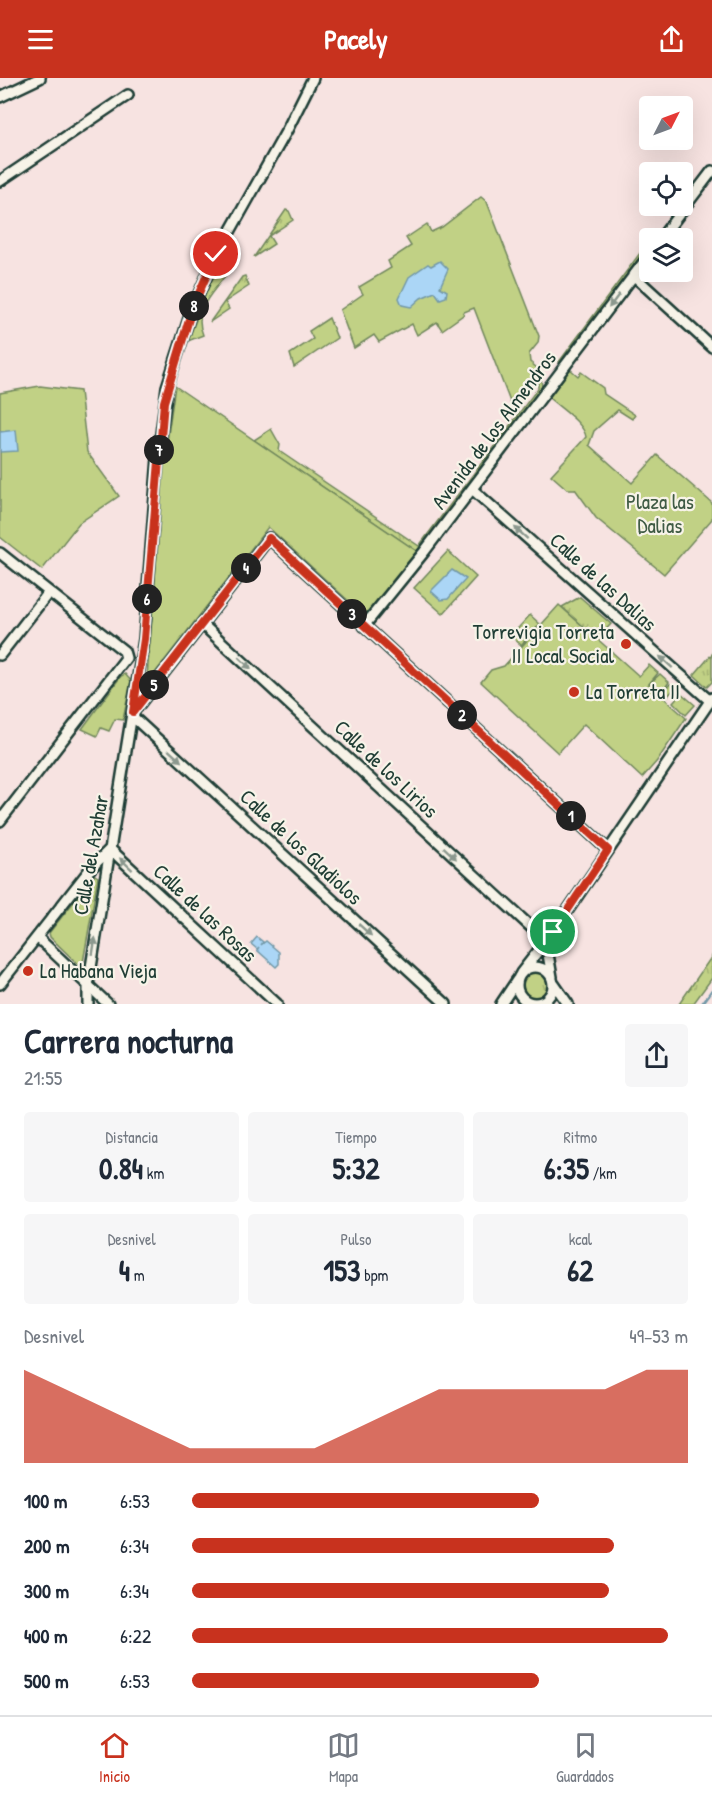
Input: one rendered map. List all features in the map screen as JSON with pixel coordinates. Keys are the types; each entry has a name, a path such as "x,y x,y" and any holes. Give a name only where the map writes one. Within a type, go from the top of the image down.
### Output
{"street":[{"path":"0,97 40,78"},
{"name":"Calle del Azahar","path":"88,1004 88,986 139,672 160,436 167,387 192,309 214,260 287,130 313,78"},
{"path":"0,182 128,95"},
{"path":"669,228 712,171"},
{"name":"Avenida de los Almendros","path":"364,626 472,489 639,268"},
{"path":"633,275 712,347"},
{"name":"Calle de las Dalias","path":"472,489 711,700"},
{"path":"133,714 269,538 608,850"},
{"path":"0,553 124,651 126,658 123,665 0,821"},
{"path":"0,655 49,592"},
{"name":"Calle de los Lirios","path":"202,624 545,940"},
{"path":"123,665 139,672"},
{"path":"501,1004 545,940 553,932 711,700"},
{"name":"Calle de los Gladiolos","path":"133,714 446,1004"},
{"path":"0,984 110,849"},
{"name":"Calle de las Rosas","path":"110,849 277,1004"},
{"path":"514,1004 542,1003 548,998 553,982 548,954 553,932"},
{"path":"37,937 108,1004"},
{"path":"519,976 530,967 542,967 568,1004"},
{"path":"519,976 519,994 528,1002"}],"green space":[{"path":"481,197 487,202 539,336 538,343 529,354 530,362 537,368 535,377 512,407 474,308 464,312 442,330 437,322 417,335 412,324 379,342 374,335 354,348 340,310 363,294 359,287 391,268 388,261 411,246 406,238 427,224 431,232 442,227"},
{"path":"286,210 289,211 293,220 269,236 274,244 254,257"},
{"path":"639,254 639,258 560,365 559,362"},
{"path":"221,270 225,276 209,297 200,318 203,335 188,341 214,272"},
{"path":"245,276 249,286 225,302 229,309 210,322 242,277"},
{"path":"329,318 337,338 294,367 290,354 313,339 309,331"},
{"name":"Plaza las Dalias","path":"570,369 578,376 581,372 603,388 604,394 635,415 632,419 618,410 594,431 589,445 632,483 657,455 712,503 712,519 664,574 596,518 575,489 567,489 551,475 586,437 581,426 549,398"},
{"path":"541,377 542,389 418,552 254,440 271,429 280,445 279,451 419,546 538,388 538,381"},
{"path":"40,386 80,391 87,452 119,496 79,523 42,570 0,537 0,393"},
{"path":"175,386 418,552 365,616 268,527 151,678 147,677 165,456"},
{"path":"448,551 476,577 443,614 414,588"},
{"path":"580,597 611,624 597,639 562,607"},
{"name":"La Torreta II","path":"559,605 639,676 649,665 658,673 648,685 660,674 669,682 660,695 670,684 675,688 665,699 686,718 657,761 642,778 584,724 558,753 481,682 491,670 504,666"},
{"path":"530,615 540,624 521,645 511,636"},
{"path":"712,654 712,682 707,687 694,675"},
{"path":"125,674 131,681 123,720 115,719 109,731 101,728 97,736 82,729 121,676"},
{"path":"681,693 695,705 686,715 673,702"},
{"path":"95,875 98,877 82,968 50,937 49,933"},
{"path":"712,956 712,978 693,1004 679,1004"},
{"path":"535,970 541,971 549,979 549,991 541,999 535,1000 529,999 521,991 520,985 521,979 529,971"}],"water":[{"path":"440,261 448,269 440,287 447,291 446,297 440,299 435,292 421,298 411,307 402,305 399,298 409,277 428,264 431,266"},
{"path":"16,430 18,451 0,452 0,432"},
{"path":"452,570 466,579 448,599 441,600 431,591"},
{"path":"257,937 263,942 261,945 266,941 279,952 279,964 276,967 257,950 259,947 257,949 251,944"}],"waterway":[{"path":"702,1004 712,990"}],"place":[{"name":"Torrevigia Torreta II Local Social","path":"626,644"},
{"name":"La Torreta II","path":"574,692"},
{"name":"La Habana Vieja","path":"28,971"}],"route":[{"path":"216,254 192,309 164,402 144,639 133,712 269,538 608,850 553,932"}]}
